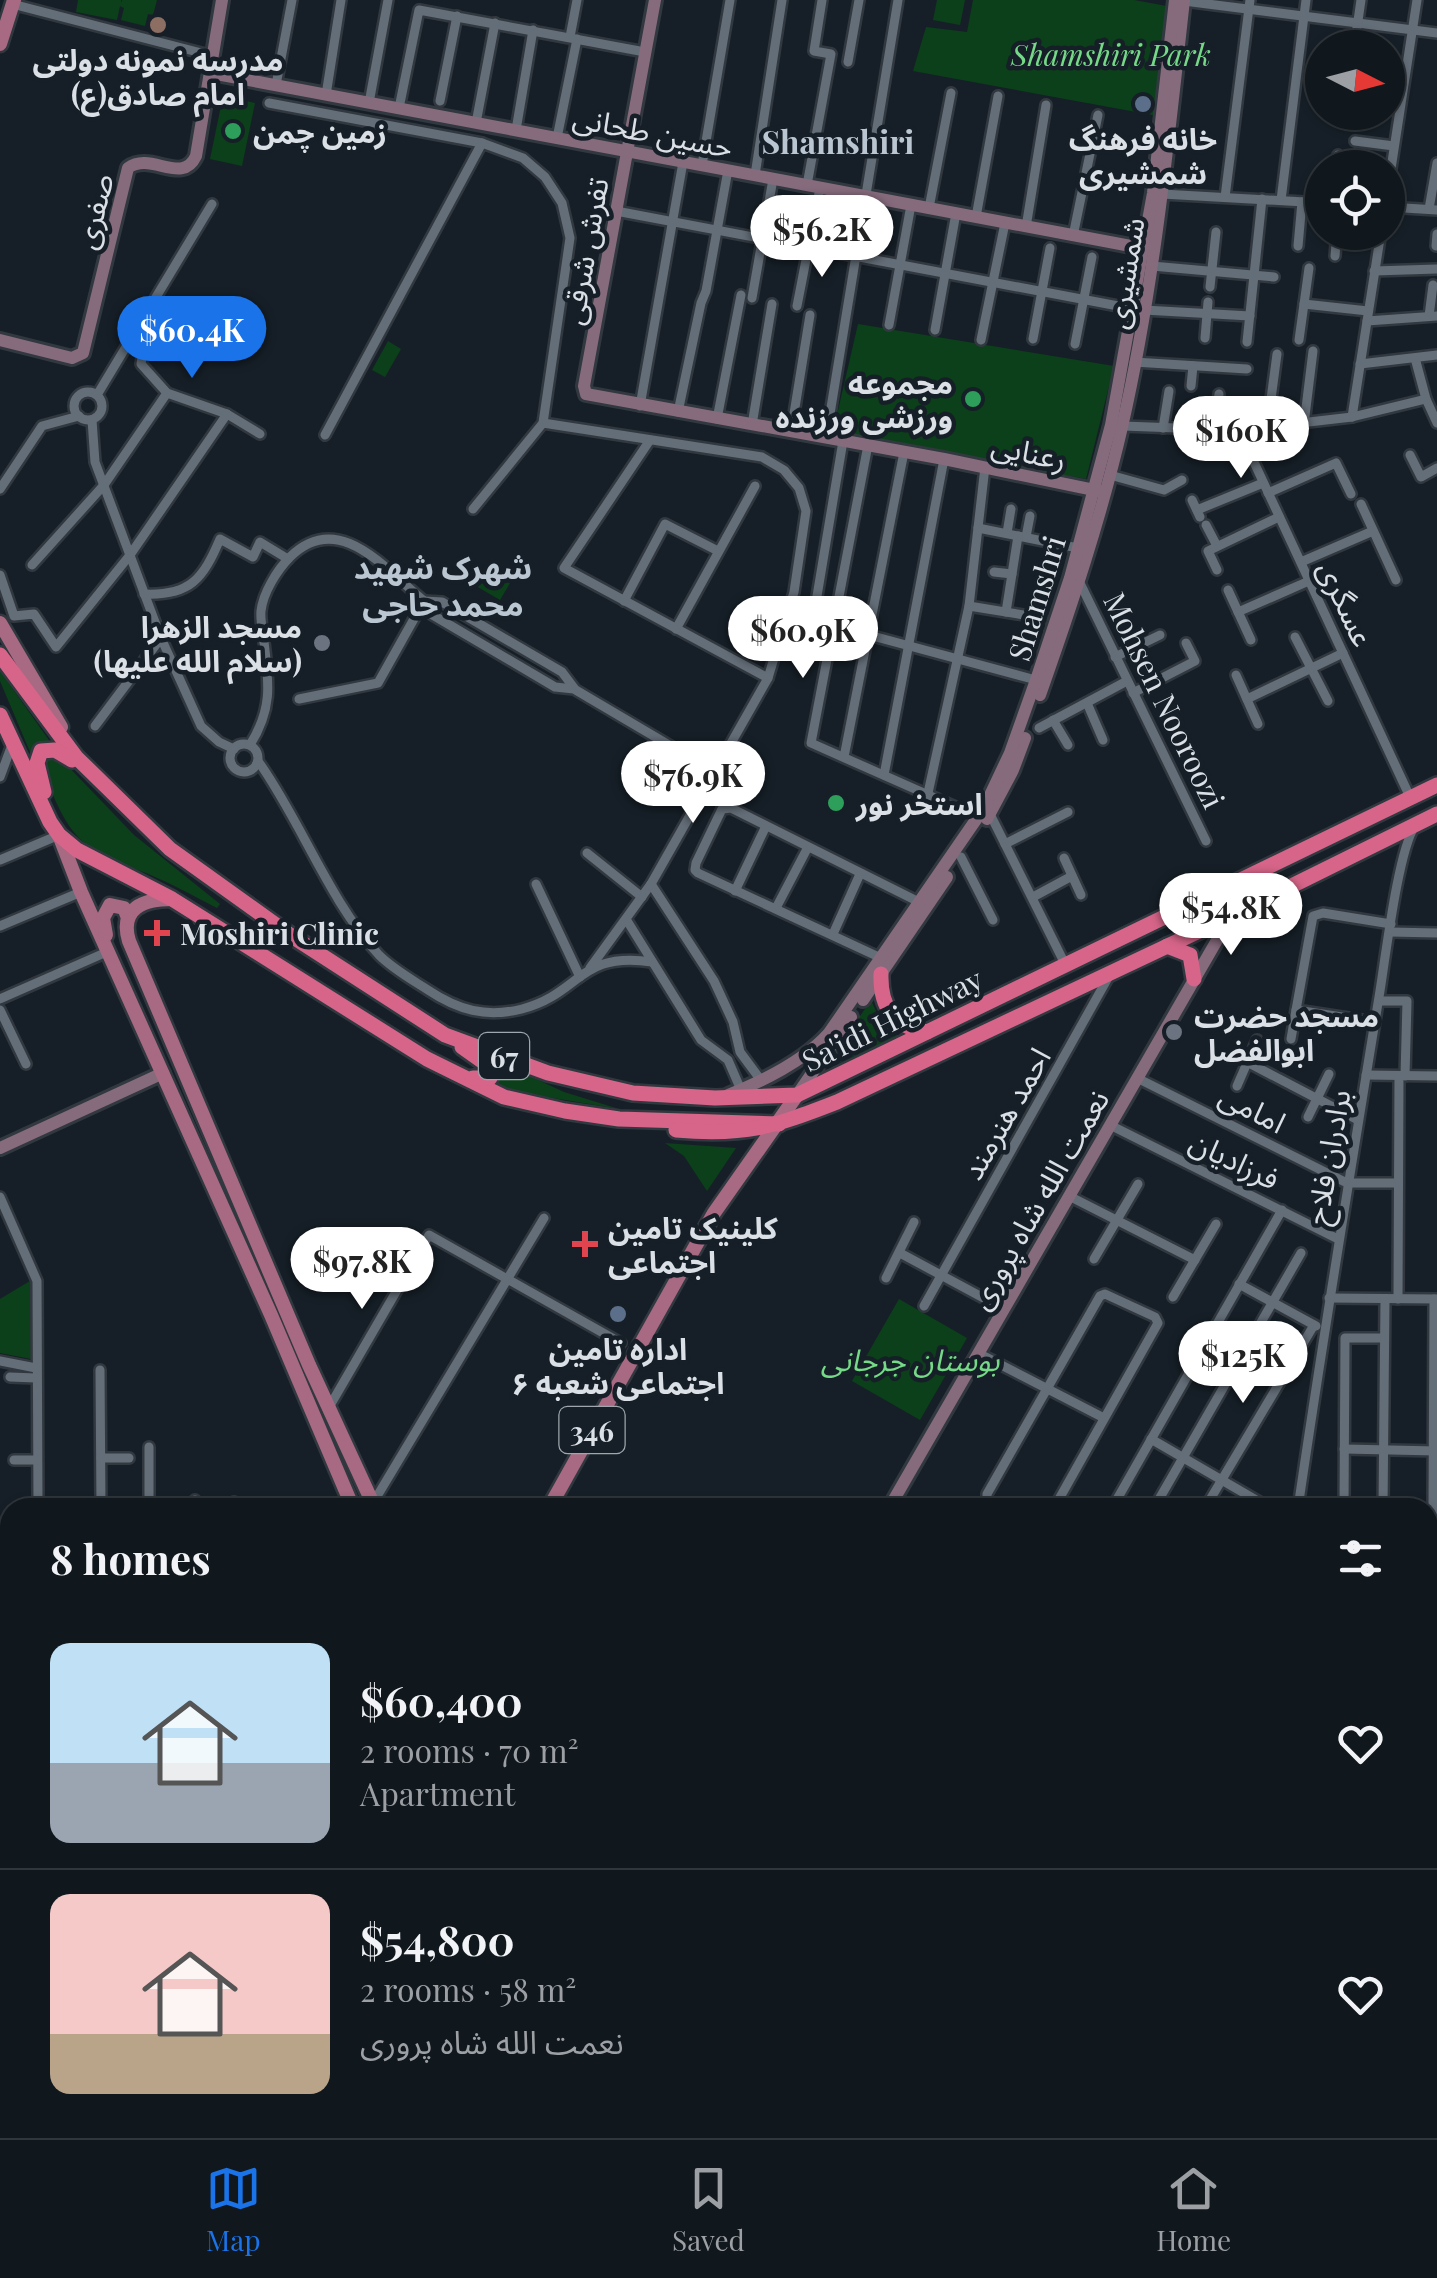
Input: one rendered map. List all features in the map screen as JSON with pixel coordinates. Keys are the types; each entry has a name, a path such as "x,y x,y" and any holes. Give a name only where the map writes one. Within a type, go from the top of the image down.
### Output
{"highway":[{"name":"Sa'idi Highway","path":"0,654 88,770 194,868 445,1035 548,1073 656,1096 797,1096 1437,785"},
{"path":"0,715 55,828"},
{"path":"55,828 38,763 41,751 55,750 88,770"},
{"name":"Sa'idi Highway","path":"779,1124 880,1083 1429,817"},
{"name":"67","path":"55,828 94,861 172,898 427,1059 504,1097 618,1119 779,1124"},
{"path":"1166,946 1190,954 1194,979"},
{"path":"881,966 880,991 891,1016 907,1029 926,1032"},
{"path":"445,1035 494,1069 490,1078 464,1077"}],"main road":[{"path":"0,44 13,2"},
{"path":"0,622 88,770"},
{"path":"55,828 272,1315 349,1498"},
{"path":"128,918 141,901 172,898"},
{"path":"111,955 103,927 104,913 115,904 124,908 128,918 126,933 149,992 328,1409 371,1498"},
{"path":"779,1124 797,1096"},
{"name":"346","path":"555,1498 714,1213 779,1124"}],"street":[{"name":"صفری","path":"0,340 72,358 83,353 128,168 142,162 184,170 196,156 222,0"},
{"path":"276,85 292,0"},
{"path":"326,94 342,0"},
{"path":"370,103 388,0"},
{"path":"440,101 454,0"},
{"path":"558,138 577,0"},
{"name":"تفرش شرقی","path":"586,394 584,386 654,0"},
{"path":"702,166 730,0"},
{"path":"755,176 782,0"},
{"path":"797,306 810,247 831,54 814,51 822,0"},
{"path":"848,62 859,0"},
{"path":"826,438 898,0"},
{"path":"1181,0 1249,4 1304,16 1437,33"},
{"name":"شمشیری","path":"1158,193 1181,0"},
{"path":"1281,200 1306,0"},
{"path":"1357,30 1361,0"},
{"path":"1393,150 1417,0"},
{"path":"13,2 213,56"},
{"path":"1225,197 1249,4"},
{"path":"398,108 420,10 645,52"},
{"path":"476,123 495,23"},
{"path":"516,130 533,30"},
{"name":"حسین طحانی","path":"210,73 1149,250"},
{"path":"928,208 951,92"},
{"path":"976,217 998,96"},
{"path":"270,103 482,143 523,158 545,177 562,203 570,238 543,423 473,508"},
{"path":"1026,227 1046,105"},
{"path":"1073,236 1098,115"},
{"path":"1354,142 1394,146"},
{"path":"325,435 482,143"},
{"path":"640,406 683,162"},
{"path":"1405,207 1433,209 1437,163"},
{"path":"678,412 719,230 728,170"},
{"path":"717,419 763,238 773,179"},
{"path":"1274,277 1147,265 1158,193 1305,202"},
{"path":"1247,342 1262,199"},
{"path":"1298,246 1302,202"},
{"path":"92,420 102,411 97,395 212,204"},
{"path":"889,325 911,205"},
{"path":"616,211 1139,310 1250,316"},
{"path":"935,330 956,214"},
{"path":"981,340 1005,223"},
{"path":"1210,287 1216,232"},
{"path":"1436,246 1437,234"},
{"path":"1033,339 1050,248"},
{"path":"1335,256 1336,250"},
{"path":"1352,416 1377,250"},
{"path":"1074,344 1092,257"},
{"name":"شمشیری","path":"1104,474 1147,265"},
{"path":"1299,340 1309,268"},
{"path":"1374,271 1437,269"},
{"path":"1304,304 1368,316 1433,316 1433,286"},
{"path":"1204,338 1208,302"},
{"path":"752,425 772,304"},
{"path":"150,308 141,364 166,392 227,414 260,434"},
{"path":"791,432 810,315"},
{"path":"1304,424 1313,352"},
{"path":"1267,429 1277,354"},
{"path":"1360,364 1437,355"},
{"path":"1415,358 1437,423"},
{"path":"1129,361 1246,370"},
{"path":"1191,386 1193,366"},
{"path":"1163,428 1170,391"},
{"path":"32,565 104,485 166,392"},
{"path":"78,416 77,398 85,393 97,395"},
{"name":"رعنایی","path":"586,394 1100,491"},
{"path":"1215,430 1219,394"},
{"path":"1117,425 1267,429 1352,416 1426,398"},
{"path":"0,575 14,616 34,614 56,647 130,555 227,414"},
{"path":"0,489 42,426 78,416 92,420"},
{"path":"92,420 95,462 161,638 201,726 218,742 234,749"},
{"path":"258,761 250,771 240,772 230,762 234,749 241,744 257,752 258,761 357,926 393,967 447,1003 470,1012 498,1014 542,1002 590,968 651,884 768,678 794,592 806,511 799,488 784,470 762,457 543,423"},
{"name":"عسگری","path":"1234,430 1266,488 1410,798"},
{"path":"650,440 564,568 768,678"},
{"path":"844,441 814,620 1040,681"},
{"path":"868,446 811,743 984,815 1005,844 1066,966"},
{"path":"844,758 904,452"},
{"path":"1410,455 1420,476 1437,468"},
{"path":"884,774 944,459"},
{"path":"1217,570 1199,513 1336,463 1351,494"},
{"path":"928,793 969,606 985,467"},
{"path":"1104,474 1164,490 1182,480"},
{"name":"Shamshri","path":"797,1096 984,815 1040,681 1104,474"},
{"path":"676,629 755,486"},
{"path":"1361,504 1396,580"},
{"path":"1006,612 1017,535 1011,508"},
{"path":"1017,535 1030,516"},
{"path":"1212,548 1279,516"},
{"path":"624,601 666,524 718,551"},
{"path":"978,528 1083,549"},
{"path":"1300,562 1373,531"},
{"path":"250,746 259,732 271,694 261,610 274,576 288,558 320,537 334,537 354,544 424,601 431,614 555,686 574,689 714,772"},
{"path":"144,594 173,595 206,572 220,538 253,557 260,542 288,558"},
{"path":"994,572 1012,574"},
{"name":"Mohsen Nooroozi","path":"1074,580 1206,842"},
{"path":"1238,612 1309,580"},
{"path":"1228,590 1251,640"},
{"path":"424,601 442,602 562,672 574,689"},
{"path":"299,698 378,684 424,601"},
{"path":"969,606 1042,618"},
{"path":"1115,656 1160,635"},
{"path":"1295,637 1328,701"},
{"path":"95,726 161,638"},
{"path":"1133,693 1195,661 1186,643"},
{"path":"1247,699 1343,653"},
{"path":"1236,675 1258,724"},
{"path":"1040,728 1128,682"},
{"path":"1086,703 1103,740"},
{"path":"1054,720 1068,745"},
{"path":"0,777 13,741"},
{"path":"881,966 833,934 694,870 722,809 726,806 923,904"},
{"path":"1005,844 1068,812"},
{"name":"برادران فلاح","path":"1299,1498 1390,928 1410,834 1429,817"},
{"path":"735,891 766,826"},
{"path":"0,860 55,828"},
{"path":"776,908 808,847"},
{"path":"587,853 642,896"},
{"path":"958,854 993,920"},
{"path":"1064,858 1082,895"},
{"path":"833,934 860,874"},
{"path":"1033,897 1072,876"},
{"path":"536,884 580,976"},
{"path":"651,884 714,981 734,1022 740,1052 760,1080"},
{"path":"0,926 81,892"},
{"path":"1291,1039 1313,916 1323,914 1437,933"},
{"name":"نعمت الله شاه پروری","path":"895,1498 1231,916"},
{"path":"626,920 701,1040 728,1060 741,1090"},
{"path":"0,999 111,955"},
{"path":"590,968 610,960 652,962"},
{"name":"Shamshri","path":"721,1098 792,1064 820,1044 881,966"},
{"name":"احمد هنرمند","path":"924,1306 1105,987 1109,973"},
{"path":"1379,1001 1406,1001 1398,1184 1398,1299"},
{"path":"0,1010 26,1064"},
{"path":"1296,1010 1375,1022"},
{"path":"1237,1086 1257,1040"},
{"path":"1247,1062 1358,1120"},
{"path":"0,1148 163,1074"},
{"path":"1308,1117 1329,1074"},
{"path":"1366,1076 1437,1076"},
{"name":"امامی","path":"1137,1078 1347,1183"},
{"name":"فرزادیان","path":"1110,1125 1338,1238"},
{"path":"1347,1183 1398,1184"},
{"path":"1094,1260 1138,1184"},
{"path":"1069,1196 1195,1260"},
{"path":"0,1197 37,1282 38,1498"},
{"path":"1118,1498 1282,1210"},
{"path":"378,1498 544,1218"},
{"path":"886,1278 914,1222"},
{"path":"1174,1298 1216,1224"},
{"path":"328,1409 429,1235 621,1343"},
{"path":"900,1253 1004,1309"},
{"path":"1160,1498 1300,1253"},
{"path":"1239,1284 1324,1330"},
{"path":"987,1498 1101,1294 1155,1317 1157,1327 1060,1498"},
{"path":"1330,1298 1436,1299 1434,1498"},
{"path":"1384,1498 1385,1299"},
{"path":"1212,1498 1314,1325"},
{"path":"1344,1498 1345,1338 1384,1338"},
{"path":"978,1353 1104,1418"},
{"path":"0,1361 36,1373"},
{"path":"100,1370 101,1498"},
{"path":"10,1377 36,1373"},
{"path":"1151,1439 1247,1498"},
{"path":"149,1448 150,1498"},
{"path":"1344,1449 1436,1451"},
{"path":"100,1458 129,1458"},
{"path":"14,1460 37,1460"}],"green space":[{"path":"78,0 157,0 145,26 121,20 124,8 120,6 117,20 76,12"},
{"path":"937,0 965,0 960,25 933,20"},
{"name":"Shamshiri Park","path":"973,0 1134,0 1172,7 1158,116 913,71 926,27 967,32"},
{"name":"زمین چمن","path":"223,96 255,103 242,166 210,159"},
{"name":"مجموعه ورزشی ورزنده","path":"858,324 1114,366 1086,479 833,432"},
{"path":"388,341 401,349 385,377 372,370"},
{"path":"492,559 516,573 500,600 476,586"},
{"path":"0,671 51,743 42,742 35,748 33,759 0,681"},
{"path":"52,755 63,761 134,835 220,904 217,908 101,854 79,838 62,813 46,777 44,758"},
{"path":"871,1000 882,1024 899,1036 832,1066 828,1063"},
{"path":"497,1061 564,1092 619,1109 505,1090 490,1084 502,1077"},
{"path":"665,1143 736,1148 707,1191 684,1156"},
{"path":"30,1281 31,1359 0,1353 0,1299"},
{"name":"بوستان جرجانی","path":"899,1299 967,1338 920,1420 852,1381"}],"place":[{"name":"مدرسه نمونه دولتی امام صادق(ع)","path":"158,25"},
{"name":"خانه فرهنگ شمشیری","path":"1143,104"},
{"name":"زمین چمن","path":"233,131"},
{"name":"مجموعه ورزشی ورزنده","path":"973,399"},
{"name":"مسجد الزهرا (سلام الله علیها)","path":"322,643"},
{"name":"استخر نور","path":"836,803"},
{"name":"Moshiri Clinic","path":"157,933"},
{"name":"مسجد حضرت ابوالفضل","path":"1174,1032"},
{"name":"کلینیک تامین اجتماعی","path":"585,1244"},
{"name":"اداره تامین اجتماعی شعبه ۶","path":"618,1314"}],"district":[{"name":"Shamshiri","path":"838,140"},
{"name":"شهرک شهید محمد حاجی","path":"443,584"}]}
